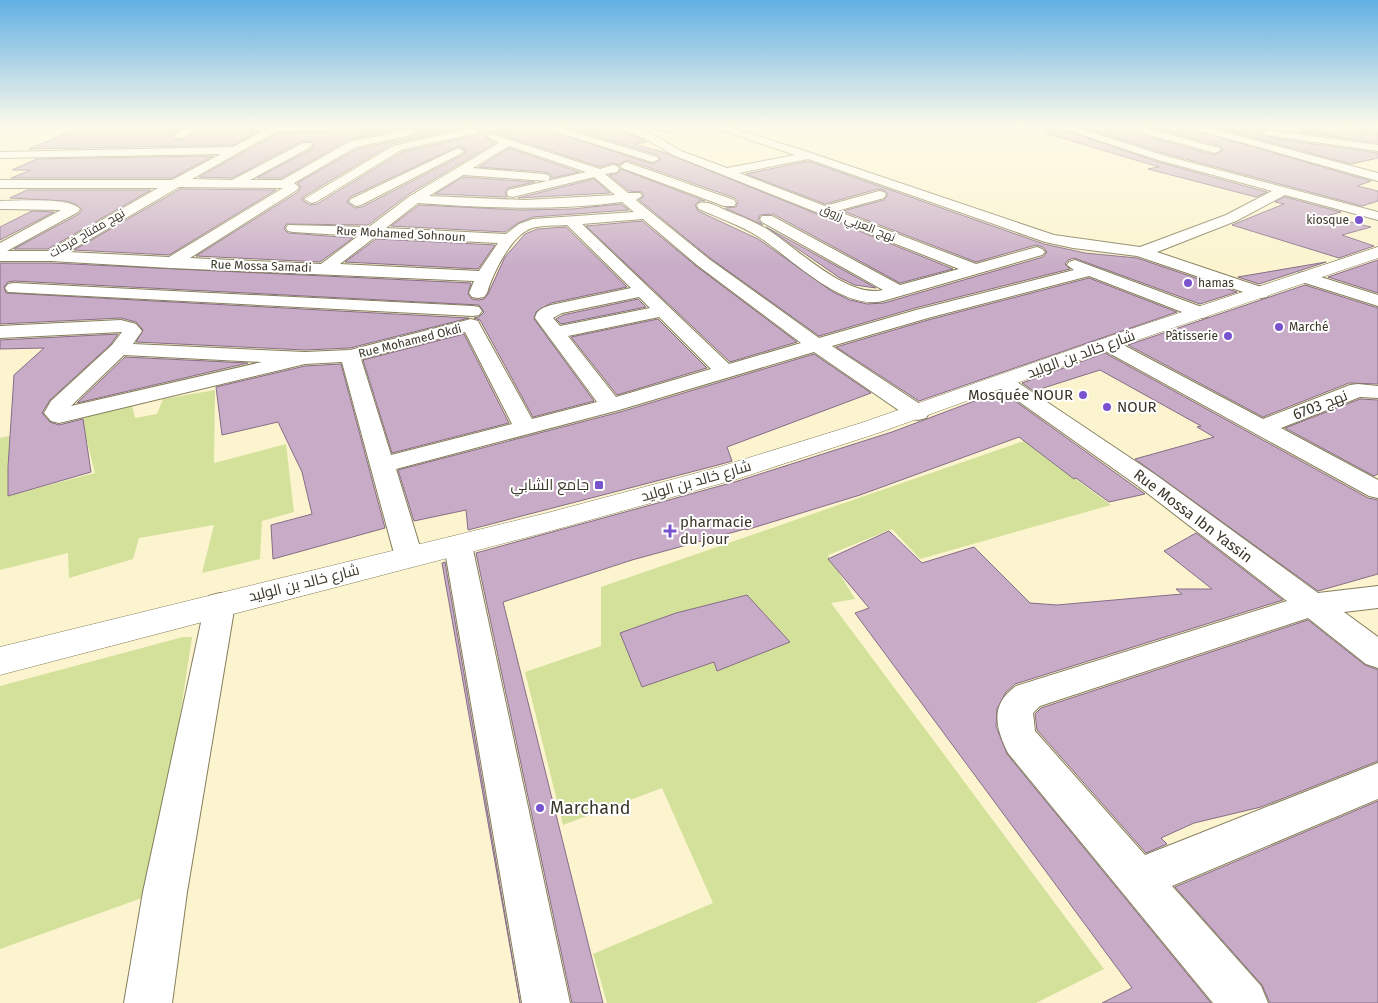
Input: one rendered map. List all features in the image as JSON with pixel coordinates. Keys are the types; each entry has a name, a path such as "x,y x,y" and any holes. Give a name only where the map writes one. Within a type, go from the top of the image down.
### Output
{"street":[{"name":"نهج مفتاح فرحات","path":"0,256 57,257 173,179 189,174"},
{"path":"234,184 253,174"},
{"path":"284,184 302,174"},
{"path":"352,174 311,199 356,202 472,204 557,203 635,196"},
{"path":"356,202 412,174"},
{"name":"Rue Mossa Samadi","path":"57,257 325,268 409,203 456,174"},
{"path":"493,174 566,180"},
{"path":"472,204 593,174"},
{"path":"598,174 635,196 646,215 702,262 815,344 918,413"},
{"path":"649,174 688,187 765,218 898,291"},
{"name":"نهج العربي زروق","path":"732,174 974,269"},
{"path":"861,174 1050,239 1141,252 1261,293"},
{"path":"1217,174 1378,216"},
{"path":"1232,178 1247,174"},
{"path":"1366,174 1378,177"},
{"path":"0,184 173,179 234,184 284,184 293,187 241,221 170,263"},
{"path":"1360,188 1378,182"},
{"path":"824,210 884,197 852,186"},
{"path":"661,191 688,187"},
{"path":"1141,252 1215,226 1257,207 1282,191"},
{"path":"1324,202 1342,195"},
{"path":"0,205 65,206 73,210 0,249"},
{"path":"704,206 764,234 807,265 857,294 872,297 1041,253 1018,245"},
{"name":"Rue Mohamed Sohnoun","path":"316,215 293,228 510,239"},
{"path":"525,428 472,318 483,276 510,239 521,228 529,224 646,215"},
{"path":"571,221 724,370"},
{"name":"شارع خالد بن الوليد","path":"0,661 458,545 733,471 918,413 1107,344 1201,314 1378,252"},
{"path":"8,290 57,257"},
{"path":"1064,261 1201,314"},
{"path":"325,268 483,276"},
{"path":"383,465 611,405 724,370 922,314 1090,271"},
{"path":"1305,277 1378,301"},
{"path":"8,290 472,318"},
{"path":"611,405 550,326 545,314 557,309 643,291"},
{"path":"550,326 663,311"},
{"name":"Rue Mohamed Okdi","path":"305,358 350,356 472,318"},
{"path":"0,332 79,328 129,328 133,331 132,335 119,349 59,406 56,415 66,416 305,358"},
{"path":"1107,344 1378,490"},
{"path":"119,349 305,358"},
{"path":"350,356 409,557"},
{"name":"Rue Mossa Ibn Yassin","path":"1004,382 1121,462 1378,655"},
{"name":"نهج 6703","path":"1263,427 1358,390 1378,392"},
{"path":"458,545 546,1003"},
{"path":"1244,1003 1021,742 1015,731 1014,719 1020,702 1028,696 1312,605 1378,597"},
{"path":"148,1003 165,892 220,604"},
{"path":"1139,879 1378,781"}],"green space":[{"path":"215,390 214,463 286,444 294,512 262,521 260,559 202,573 214,525 139,538 133,559 69,578 68,553 0,570 0,438 13,435 8,467 10,495 95,473 81,418 132,405 135,418 157,414 163,399"},
{"path":"1024,441 1111,505 920,559 892,529 828,555 855,599 831,603 1104,969 1036,1003 607,1003 593,954 713,903 662,788 563,825 525,672 601,646 601,587"},
{"path":"183,637 192,637 153,894 0,949 0,686"}],"building":[{"path":"21,174 180,174 172,178 11,178"},
{"path":"205,174 240,174 232,178 199,177"},
{"path":"265,174 289,174 282,178 257,178"},
{"path":"313,174 342,174 303,197 302,200 310,205 317,204 366,174 400,174 350,197 347,202 355,208 362,207 426,174 443,174 409,194 368,225 286,224 284,229 288,233 353,238 320,262 196,256 298,192 301,187 297,183"},
{"path":"549,174 571,174 552,178"},
{"path":"634,174 705,201 699,201 695,205 698,211 758,239 833,292 850,300 867,304 884,303 1043,257 1047,252 1043,247 1036,245 976,262 843,211 884,200 888,194 884,190 878,189 825,204 746,174 844,174 1044,244 1085,253 1137,258 1237,292 1200,304 1074,258 1068,260 1065,264 1070,269 915,308 819,336 710,258 639,200 644,196 642,192 629,191 609,175"},
{"path":"666,174 717,174 953,269 900,283 773,214 760,215 758,220 763,225 725,208 736,207 738,202 735,198"},
{"path":"1167,174 1201,174 1267,192 1256,197"},
{"path":"1241,174 1346,174 1371,181 1357,186 1378,191 1378,201 1362,206"},
{"path":"463,177 535,182 508,188 505,192 507,197 435,194"},
{"path":"594,179 610,193 518,198"},
{"path":"180,189 276,190 169,255 74,250"},
{"path":"27,190 151,190 48,249 14,249 79,214 82,210 75,204 66,201 10,198"},
{"path":"1285,197 1341,212 1326,216 1371,227 1342,235 1374,246 1339,258 1232,225 1284,204 1275,202"},
{"path":"621,204 629,210 533,217 518,223 505,232 391,226 419,205 520,210 572,209"},
{"path":"32,211 54,212 0,240 0,227"},
{"path":"642,221 696,266 797,342 730,362 586,226"},
{"path":"566,227 627,287 551,303 536,312 534,319 594,401 533,417 480,320 474,318 479,317 484,312 479,305 14,281 8,282 4,287 6,293 469,318 350,348 305,350 136,342 143,330 136,322 121,318 0,324 0,263 51,263 471,283 468,294 472,299 478,300 484,299 488,294 505,257 525,234 537,229"},
{"path":"766,227 876,288 855,285 840,278"},
{"path":"376,239 495,245 478,269 345,262"},
{"path":"1378,260 1378,293 1328,277"},
{"path":"1326,262 1259,284 1238,277"},
{"path":"1089,278 1177,312 919,401 836,347 928,320"},
{"path":"1305,285 1378,308 1378,384 1349,383 1263,417 1128,345"},
{"path":"638,299 646,307 561,324 556,319 563,315"},
{"path":"658,319 707,368 617,395 571,337"},
{"path":"118,334 111,344 50,400 42,413 50,422 59,425 83,419 91,472 8,496 14,375 44,348 0,349 0,340"},
{"path":"464,334 509,423 392,453 363,360"},
{"path":"1105,353 1368,498 1378,500 1378,574 1318,591 1135,459 1214,437 1197,427 1201,426 1100,370 1037,390 1039,395 1022,383"},
{"path":"814,354 871,393 727,447 732,461 718,465 468,530 466,510 414,521 398,470 620,412"},
{"path":"125,357 248,363 77,403"},
{"path":"341,364 385,528 273,559 271,525 312,514 302,472 278,422 222,435 216,387 305,366"},
{"path":"1001,391 1145,494 1109,502 1076,478 1074,479 1019,437 860,495 746,530 632,560 503,602 603,1003 572,1003 476,553 738,481 892,432"},
{"path":"1360,399 1378,400 1378,474 1374,476 1285,428"},
{"path":"889,531 922,563 974,547 1030,603 1057,605 1182,594 1176,589 1212,589 1164,551 1196,533 1283,600 1015,684 1006,692 997,709 996,726 1007,754 1211,1003 1102,1003 1132,988 855,613 869,608 828,559"},
{"path":"445,562 520,1003 442,563"},
{"path":"747,595 790,642 717,671 714,662 642,687 620,633 676,613"},
{"path":"1308,620 1365,665 1378,670 1378,761 1261,807 1194,823 1161,838 1167,844 1146,853 1037,730 1035,714 1041,708"},
{"path":"1378,801 1378,1003 1270,1003 1262,985 1175,887"}],"place":[{"name":"kiosque","path":"1359,220"},
{"name":"hamas","path":"1188,283"},
{"name":"Marché","path":"1279,327"},
{"name":"Pâtisserie","path":"1228,336"},
{"name":"Mosquée NOUR","path":"1083,395"},
{"name":"NOUR","path":"1107,407"},
{"name":"جامع الشابي","path":"599,485"},
{"name":"pharmacie du jour","path":"670,531"},
{"name":"Marchand","path":"540,808"}]}
